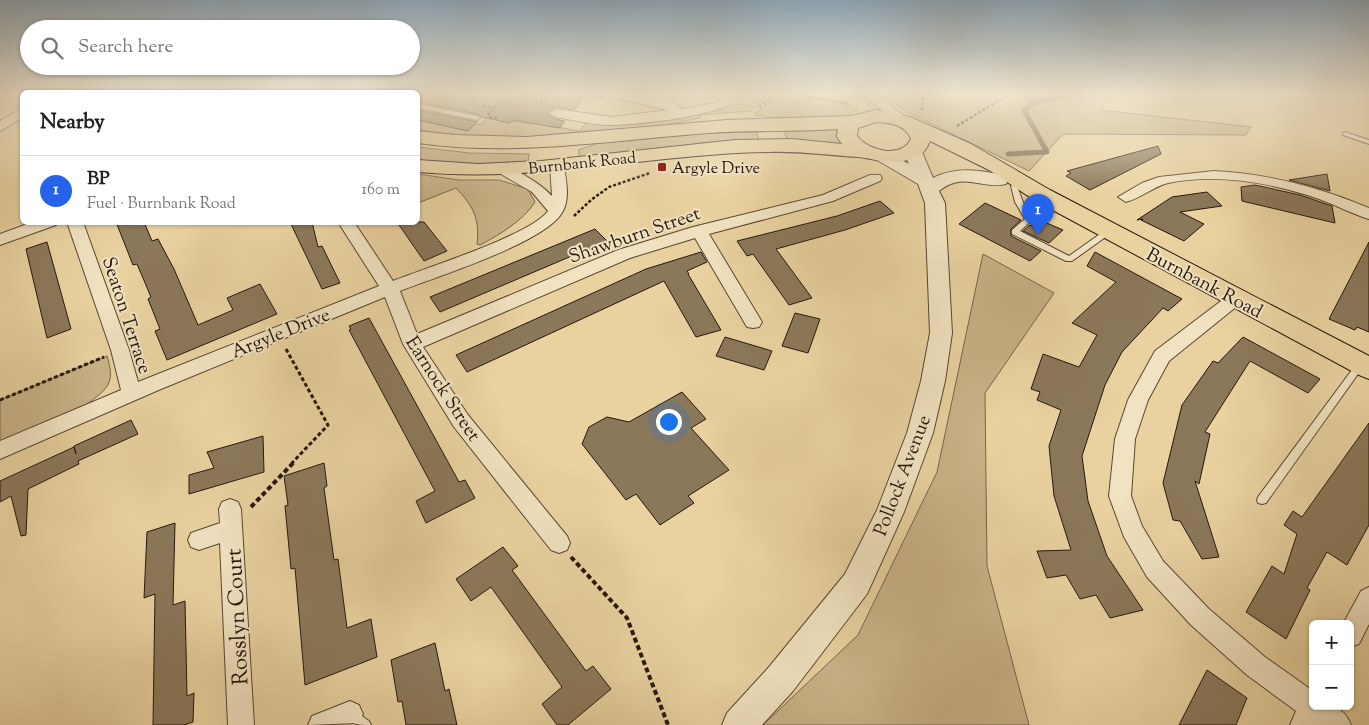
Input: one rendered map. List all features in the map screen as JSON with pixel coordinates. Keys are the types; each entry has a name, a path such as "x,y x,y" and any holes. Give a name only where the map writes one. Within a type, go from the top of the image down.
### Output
{"main road":[{"name":"Burnbank Road","path":"420,137 464,142 529,144 690,129"},
{"path":"847,129 847,137 854,145 874,154"},
{"path":"915,150 921,139 917,129"},
{"name":"Burnbank Road","path":"929,129 1011,173 1042,195 1235,299 1365,366"},
{"path":"558,166 561,157 568,150 594,139"},
{"path":"529,144 550,156 558,166"},
{"name":"Burnbank Road","path":"420,166 499,170 558,166 735,146 792,145 899,156 915,150 955,160 1006,183 1042,195"}],"street":[{"path":"0,134 20,130"},
{"name":"Pollock Avenue","path":"739,725 781,679 856,584 890,512 920,433 933,381 941,333 935,203 915,150"},
{"path":"874,154 929,185 957,175 1006,183"},
{"path":"556,210 559,198 558,166"},
{"path":"499,170 537,189 556,210"},
{"path":"1126,198 1160,181 1202,176 1244,177 1318,194 1369,214"},
{"name":"Shawburn Street","path":"412,344 624,254 828,198 876,178"},
{"name":"Argyle Drive","path":"0,450 131,392 542,225 556,210"},
{"path":"0,240 42,225"},
{"name":"Seaton Terrace","path":"76,225 120,350 131,392"},
{"name":"Earnock Street","path":"348,225 390,288 412,344 461,421 559,544"},
{"path":"699,232 753,322"},
{"path":"1235,299 1162,356 1138,400 1125,439 1120,496 1132,530 1155,569 1200,617 1310,713 1338,725"},
{"path":"199,540 230,519"},
{"name":"Rosslyn Court","path":"230,519 241,725"},
{"path":"1354,627 1369,599"},
{"path":"321,725 358,720"}],"lane":[{"path":"1345,134 1369,142"},
{"path":"1006,183 1029,219 1015,232 1069,259 1110,231"},
{"path":"1262,500 1365,366"}],"path":[{"path":"542,225 554,231 610,187 652,172"},
{"path":"230,519 328,425 277,333"},
{"path":"0,400 120,350"},
{"path":"559,544 627,618 668,725"}],"shaded area":[{"path":"420,129 458,129 468,131 470,129 567,129 579,131 581,129 638,129 595,135 524,139 453,135"},
{"path":"746,129 755,129 759,140 702,143 580,158 578,150 599,143"},
{"path":"784,129 837,129 836,136 841,144 787,140"},
{"path":"942,129 1250,129 1246,135 1063,134 1029,171"},
{"path":"420,147 469,153 529,154 528,163 467,164 420,160"},
{"path":"420,174 459,180 499,180 528,189 535,202 524,215 503,232 480,245 477,244 478,235 474,213 456,188 420,202"},
{"path":"983,254 1054,293 985,393 987,566 1029,725 763,725 858,635 937,472"},
{"path":"107,356 110,365 108,385 86,405 0,442 0,400"}],"building":[{"path":"1158,146 1161,154 1090,190 1066,176 1071,173 1067,171"},
{"path":"1327,174 1330,191 1289,180"},
{"path":"1255,185 1300,195 1332,206 1335,223 1242,201 1241,187"},
{"path":"1207,192 1222,206 1180,212 1204,224 1184,241 1141,220 1143,219 1137,220 1172,197"},
{"path":"880,201 894,213 845,230 776,249 812,298 789,305 753,254 747,256 737,241 837,216"},
{"path":"985,203 1021,220 1011,229 1011,236 1041,251 1030,261 959,224"},
{"path":"1042,221 1063,230 1049,243 1023,231 1030,225 1035,227"},
{"path":"420,222 424,222 447,251 424,261 399,225 420,225"},
{"path":"117,225 145,225 152,241 158,239 174,269 198,325 233,310 227,298 260,284 277,314 167,360 155,331 160,329 148,299 151,297 137,264 133,265"},
{"path":"291,225 313,225 318,247 322,246 340,283 322,289"},
{"path":"595,229 607,241 440,312 430,297"},
{"path":"47,242 71,329 47,338 26,249"},
{"path":"1369,242 1369,332 1357,327 1355,330 1329,319"},
{"path":"701,252 707,262 687,271 721,330 696,337 664,281 467,372 456,355 646,269"},
{"path":"1095,252 1182,299 1168,311 1163,308 1122,352 1105,385 1082,456 1088,501 1107,556 1143,610 1110,618 1096,595 1080,599 1066,575 1047,578 1037,551 1071,550 1054,496 1049,446 1061,410 1037,400 1040,392 1031,389 1043,354 1079,367 1097,335 1072,323 1116,282 1087,266"},
{"path":"795,313 820,319 808,353 782,346"},
{"path":"369,318 459,482 465,480 475,498 426,523 416,501 435,491 349,330 351,329 349,326"},
{"path":"725,337 772,351 764,370 716,356"},
{"path":"1243,337 1320,379 1308,393 1250,361 1205,432 1210,434 1199,484 1195,481 1219,557 1202,559 1180,521 1173,520 1163,483 1182,405 1213,361 1218,363"},
{"path":"682,392 706,419 691,428 729,470 688,496 694,503 660,525 636,494 626,500 582,444 589,427 607,417 629,422"},
{"path":"131,420 138,434 78,461 79,464 28,489 26,535 21,536 11,496 0,502 0,481 74,447 76,454 74,446"},
{"path":"1369,423 1369,525 1347,565 1327,552 1307,588 1310,590 1286,639 1246,612 1272,566 1284,574 1297,534 1284,525 1293,511 1302,517"},
{"path":"263,436 264,472 189,494 189,475 214,468 207,452"},
{"path":"324,463 327,486 324,488 334,560 338,559 347,628 371,619 377,657 305,685 295,568 291,569 285,506 288,505 284,476"},
{"path":"175,523 173,605 185,601 187,696 194,693 193,722 184,725 153,725 155,594 144,598 147,532"},
{"path":"503,547 518,566 512,570 586,671 593,666 611,689 568,725 557,725 542,704 562,687 491,587 471,601 456,579"},
{"path":"435,643 445,691 449,689 457,725 406,725 402,701 398,702 391,660"},
{"path":"1207,670 1247,698 1236,725 1179,725"}],"waterway":[{"path":"1008,154 1047,152 1034,129"}],"place":[{"name":"Argyle Drive","path":"662,167"},
{"name":"BP","path":"1038,235"}]}
